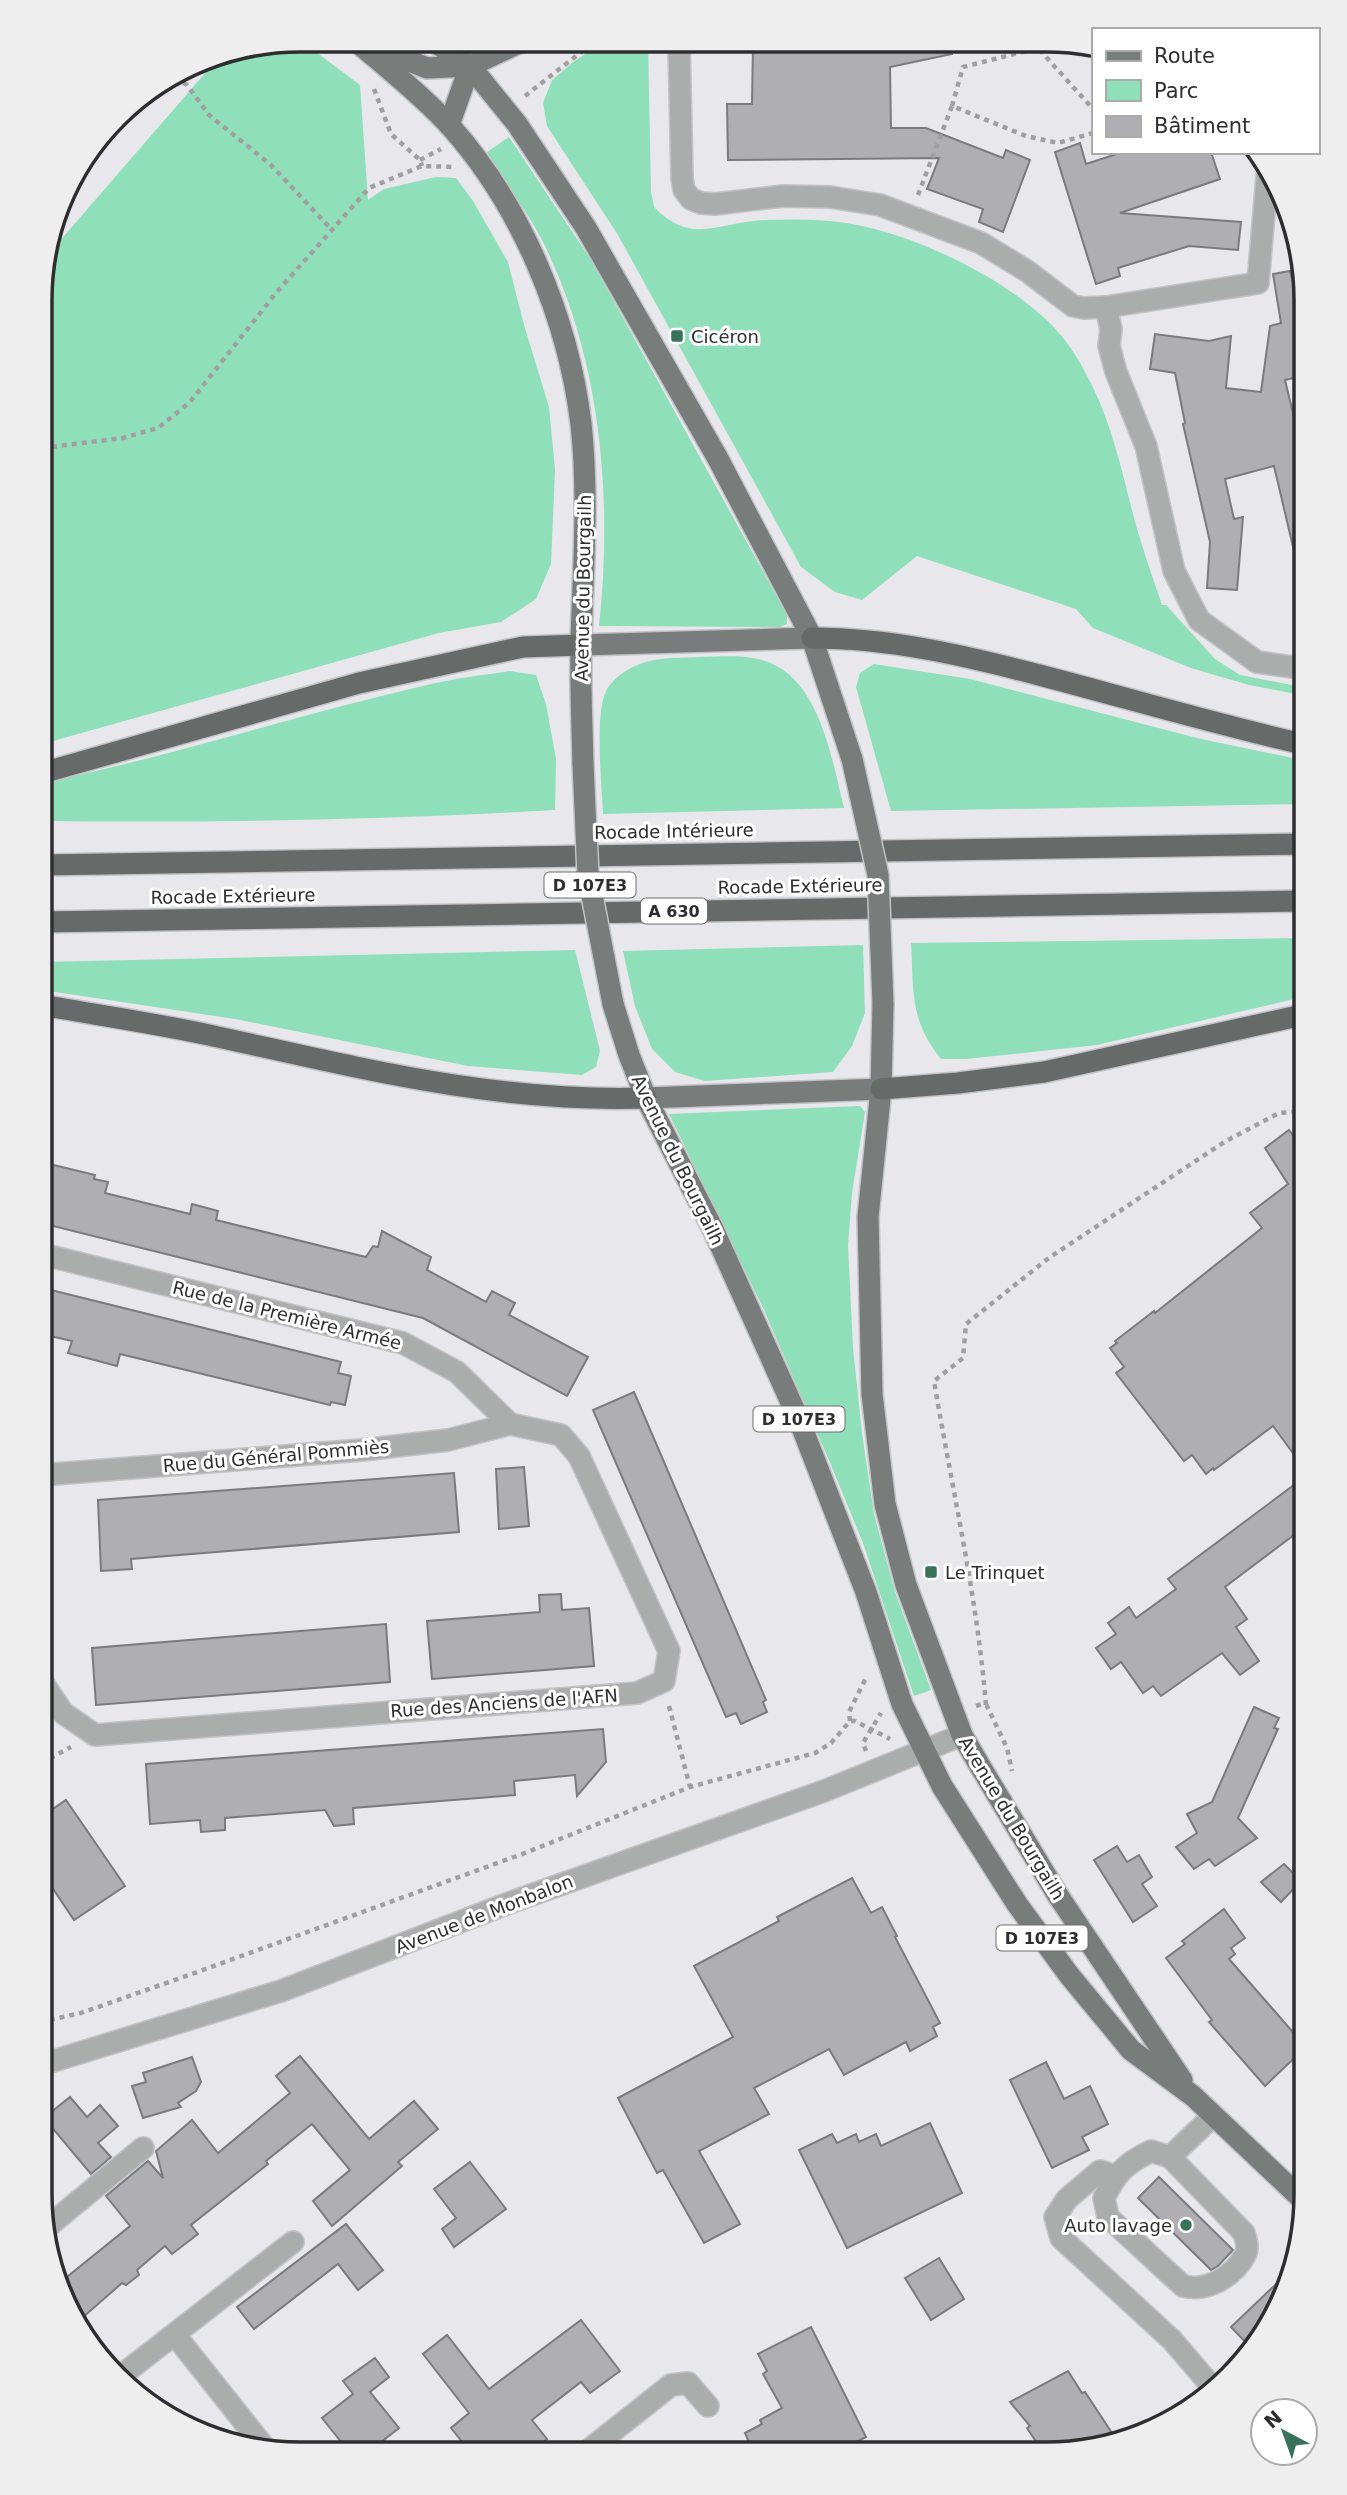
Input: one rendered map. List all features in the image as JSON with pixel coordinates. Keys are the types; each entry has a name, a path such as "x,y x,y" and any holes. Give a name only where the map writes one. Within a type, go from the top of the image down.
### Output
{"highway":[{"path":"812,638 855,638 983,660 1246,732 1294,742"},
{"path":"52,770 359,683 523,647 581,645"},
{"name":"Rocade Intérieure","path":"52,865 1294,844"},
{"name":"Rocade Extérieure","path":"52,922 1294,901"},
{"path":"52,1007 206,1035 363,1070 484,1091 612,1099 646,1098"},
{"path":"881,1089 1044,1072 1294,1017"}],"main road":[{"name":"Avenue du Bourgailh","path":"370,53 449,125 472,153 519,224 562,327 580,423 584,472 581,645 588,875 613,1004 646,1098 713,1230 799,1420 866,1592 902,1704 942,1786 1017,1904 1069,1975 1131,2050 1193,2096 1294,2192"},
{"name":"Avenue du Bourgailh","path":"387,53 426,68 470,66"},
{"name":"Avenue du Bourgailh","path":"450,53 470,66 517,124 586,228 717,457 812,638 852,759 878,875 883,1004 881,1089 868,1217 872,1394 885,1504 906,1585 962,1735 1057,1894 1193,2096"},
{"path":"449,125 470,66 498,53"},
{"path":"581,645 812,638"},
{"path":"646,1098 881,1089"}],"street":[{"path":"679,52 682,178 684,191 691,199 715,204 783,196 830,197 880,205 981,243 1027,271 1073,306 1106,307 1258,283 1266,186"},
{"path":"1106,307 1116,372 1146,446 1174,571 1199,620 1257,662 1294,667"},
{"name":"Rue de la Première Armée","path":"52,1257 402,1343 457,1372 510,1424"},
{"path":"510,1424 561,1435 579,1455 669,1651 664,1681"},
{"name":"Rue du Général Pommiès","path":"52,1474 362,1450 448,1440 510,1424"},
{"name":"Rue des Anciens de l'AFN","path":"52,1696 63,1713 95,1735 637,1693 664,1681"},
{"name":"Avenue de Monbalon","path":"52,2061 281,1991 509,1903 824,1791 962,1735"},
{"path":"1170,2157 1213,2116"},
{"path":"54,2221 143,2148"},
{"path":"1151,2151 1170,2157 1244,2232 1247,2244 1246,2254 1219,2282 1197,2290 1183,2286 1108,2217 1104,2198 1115,2176 1130,2161 1151,2151"},
{"path":"1115,2176 1100,2171 1067,2199 1055,2217 1061,2238 1172,2340 1208,2382"},
{"path":"126,2371 293,2242"},
{"path":"174,2334 257,2439"},
{"path":"599,2442 671,2385 688,2383 708,2406"}],"path":[{"path":"911,216 952,106 962,66 1021,52"},
{"path":"1042,52 1092,108"},
{"path":"52,447 123,438 158,428 190,401 276,293 369,188 422,166 420,160 391,134 369,77"},
{"path":"183,82 209,115 271,165 332,230"},
{"path":"952,106 1026,136 1058,143 1092,133"},
{"path":"986,1705 979,1646 934,1381 963,1359 967,1324 1049,1257 1226,1141 1279,1113 1294,1112"},
{"path":"52,2019 80,2013 215,1966 525,1853 690,1787 815,1752 831,1743 850,1721 849,1712 882,1640"},
{"path":"664,1681 690,1787"},
{"path":"850,1721 892,1740 914,1730"}],"green space":[{"path":"317,53 360,85 368,200 384,189 436,177 456,178 473,201 508,262 549,407 555,470 551,564 536,599 501,622 439,633 52,741 52,301 60,241 207,71 252,57"},
{"path":"587,53 648,53 651,192 654,207 668,219 694,229 750,221 820,220 876,229 927,247 977,271 1022,299 1048,321 1077,358 1102,407 1162,605 1166,605 1215,659 1240,675 1294,685 1294,694 1249,685 1191,668 1093,628 1076,609 917,556 862,600 835,592 801,567 618,235 547,126 543,103 552,80"},
{"path":"509,137 591,260 787,615 787,624 780,627 599,626 603,577 603,479 590,381 563,287 543,242 487,152"},
{"path":"666,658 752,658 774,665 792,678 807,695 827,740 844,808 603,814 600,728 604,696 609,686 632,667 647,662"},
{"path":"874,664 970,679 1201,739 1294,758 1294,804 891,811 856,687 860,673"},
{"path":"510,671 536,675 546,704 556,759 555,810 298,820 52,821 52,781 461,678"},
{"path":"1294,938 1294,999 1097,1045 966,1059 941,1059 918,1018 913,991 911,943"},
{"path":"863,945 865,1013 852,1046 833,1072 705,1081 675,1072 652,1049 635,1006 623,951"},
{"path":"575,950 600,1051 596,1067 582,1075 468,1066 235,1019 52,992 52,962"},
{"path":"860,1106 865,1112 852,1193 848,1245 853,1348 874,1514 895,1592 931,1690 914,1696 863,1543 831,1465 764,1310 669,1114"}],"building":[{"path":"753,52 952,52 890,67 891,128 926,128 1003,158 1006,150 1030,160 1003,232 979,222 983,209 927,189 939,158 728,160 727,104 752,104"},
{"path":"1080,143 1086,164 1117,154 1212,154 1220,179 1120,213 1241,222 1238,250 1189,246 1118,268 1120,276 1096,284 1055,152"},
{"path":"1290,271 1294,287 1294,378 1285,380 1294,417 1294,551 1274,466 1225,479 1234,519 1243,517 1237,590 1207,588 1210,542 1183,424 1185,423 1175,373 1150,369 1155,334 1209,341 1231,336 1226,388 1261,392 1270,326 1281,323 1273,274"},
{"path":"1289,1130 1294,1137 1294,1455 1273,1426 1206,1474 1192,1455 1184,1461 1116,1373 1124,1367 1110,1348 1117,1343 1115,1341 1154,1311 1155,1313 1262,1228 1250,1213 1288,1184 1265,1148"},
{"path":"52,1165 95,1175 94,1179 108,1182 105,1193 190,1214 192,1204 218,1211 216,1220 366,1257 373,1246 378,1247 382,1231 431,1257 427,1270 486,1302 492,1291 515,1303 509,1315 588,1357 567,1396 423,1318 52,1226"},
{"path":"52,1290 341,1362 338,1373 351,1376 345,1405 331,1402 330,1405 120,1354 117,1366 68,1353 72,1341 52,1336"},
{"path":"634,1392 766,1700 763,1702 767,1712 741,1724 736,1713 726,1717 593,1410"},
{"path":"524,1467 529,1526 499,1529 496,1469"},
{"path":"454,1473 459,1532 131,1559 132,1569 101,1571 98,1500"},
{"path":"1294,1485 1294,1535 1225,1587 1247,1619 1236,1627 1259,1661 1240,1675 1222,1653 1161,1696 1153,1686 1143,1693 1121,1662 1111,1669 1096,1648 1116,1634 1108,1623 1129,1607 1136,1618 1176,1589 1168,1579"},
{"path":"561,1594 562,1610 589,1608 594,1666 432,1679 427,1621 540,1612 539,1595"},
{"path":"386,1624 390,1682 96,1705 92,1648"},
{"path":"1254,1707 1279,1718 1274,1728 1278,1729 1238,1818 1257,1838 1215,1866 1209,1859 1194,1869 1176,1847 1197,1833 1187,1814 1212,1802"},
{"path":"603,1729 606,1762 577,1796 575,1775 514,1781 515,1795 353,1808 354,1824 334,1826 325,1810 225,1818 225,1830 201,1832 200,1820 150,1824 146,1764"},
{"path":"66,1800 125,1886 74,1920 52,1887 52,1810"},
{"path":"1117,1846 1127,1862 1139,1855 1152,1877 1142,1884 1157,1906 1133,1922 1094,1860"},
{"path":"1284,1864 1294,1874 1294,1888 1281,1902 1261,1882"},
{"path":"852,1878 871,1913 882,1907 940,2023 933,2027 937,2036 910,2051 906,2042 844,2075 829,2049 754,2088 769,2114 699,2151 740,2224 704,2243 663,2170 657,2173 618,2098 733,2037 694,1966 779,1921 777,1917"},
{"path":"1224,1909 1245,1938 1231,1948 1235,1954 1229,1959 1294,2033 1294,2058 1265,2086 1209,2022 1212,2020 1166,1958 1185,1944 1182,1941"},
{"path":"300,2056 369,2139 414,2101 438,2129 398,2162 402,2166 332,2226 313,2201 350,2170 312,2124 266,2161 268,2164 191,2225 198,2234 172,2254 165,2246 137,2270 139,2275 126,2285 122,2283 85,2316 67,2277 130,2226 106,2196 148,2161 163,2178 156,2151 192,2120 218,2153 290,2093 276,2076"},
{"path":"192,2057 201,2082 196,2091 178,2103 181,2107 143,2118 132,2086 146,2082 143,2073"},
{"path":"1046,2062 1064,2099 1090,2086 1108,2124 1082,2137 1089,2150 1052,2168 1010,2080"},
{"path":"70,2097 87,2117 100,2105 118,2126 98,2143 111,2157 91,2174 52,2128 52,2112"},
{"path":"930,2123 962,2193 847,2248 799,2150 832,2134 837,2143 856,2134 859,2142 876,2134 881,2146"},
{"path":"470,2162 506,2209 454,2247 442,2229 456,2218 434,2189"},
{"name":"Auto lavage","path":"1159,2177 1233,2250 1218,2266 1211,2270 1138,2198"},
{"path":"346,2224 383,2270 358,2290 338,2264 254,2329 237,2307"},
{"path":"939,2258 964,2299 931,2320 905,2278"},
{"path":"1278,2282 1269,2304 1245,2342 1231,2327"},
{"path":"581,2320 620,2371 590,2393 581,2382 532,2420 547,2439 543,2442 462,2442 451,2428 469,2413 423,2354 447,2335 489,2389"},
{"path":"811,2327 866,2437 856,2442 749,2442 745,2433 762,2424 760,2420 782,2408 763,2374 767,2371 758,2354"},
{"path":"375,2358 389,2377 370,2392 399,2428 381,2442 341,2442 322,2418 353,2394 343,2381"},
{"path":"1068,2371 1112,2433 1079,2440 1036,2442 1027,2428 1030,2426 1010,2402"}],"place":[{"name":"Cicéron","path":"677,336"},
{"name":"Le Trinquet","path":"931,1572"},
{"name":"Auto lavage","path":"1186,2225"}]}
